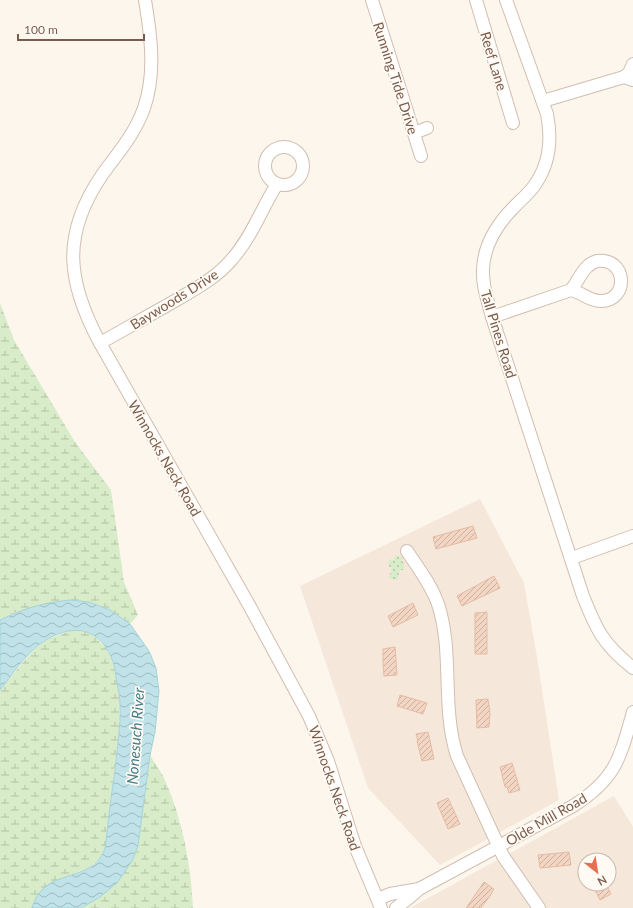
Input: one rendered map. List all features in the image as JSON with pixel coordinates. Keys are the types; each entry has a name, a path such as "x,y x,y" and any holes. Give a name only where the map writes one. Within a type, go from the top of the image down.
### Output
{"street":[{"name":"Winnocks Neck Road","path":"145,0 150,32 151,54 150,80 147,97 142,113 130,137 90,195 80,217 74,240 73,260 76,285 83,310 100,343 249,605 309,716 328,761 355,846 379,904"},
{"name":"Running Tide Drive","path":"372,0 421,156"},
{"name":"Reef Lane","path":"476,0 511,100 512,122"},
{"name":"Tall Pines Road","path":"506,0 547,114 550,133 550,148 540,178 533,188 495,229 484,261 482,275 483,285 492,317 572,558 583,596 599,633 612,650 633,668"},
{"path":"543,101 628,78 633,64"},
{"path":"414,133 427,128"},
{"name":"Baywoods Drive","path":"100,343 210,280 219,272 244,244 277,184"},
{"path":"492,317 571,290"},
{"path":"572,558 633,536"},
{"path":"407,551 431,588 438,605 445,640 447,701 454,747 508,865 539,908"},
{"name":"Olde Mill Road","path":"396,908 418,889 573,806 602,784 610,774 620,755 633,712"},
{"name":"Olde Mill Road","path":"379,904 390,894 418,889"}],"shaded area":[{"path":"480,499 524,583 559,800 440,865 368,788 300,586"},
{"path":"614,796 633,827 633,908 410,908"}],"green space":[{"path":"0,303 14,340 75,442 111,490 124,582 138,615 130,624 110,610 89,602 16,612 0,620"},
{"path":"395,555 403,557 401,561 405,562 403,570 400,570 397,580 389,578 392,568 388,566 390,559 394,560"},
{"path":"72,630 88,632 95,636 107,650 114,665 120,702 119,732 105,849 100,858 89,868 78,872 36,899 32,908 0,908 0,690 39,645 50,638"},
{"path":"150,755 163,776 170,792 180,824 188,857 193,908 81,908 100,897 138,846"}],"water":[{"name":"Nonesuch River","path":"70,600 89,602 110,610 130,624 149,651 156,668 159,691 155,732 150,755 138,846 132,861 117,883 100,897 81,908 32,908 34,901 46,886 92,866 102,855 105,849 119,737 120,699 114,665 108,652 101,642 93,635 84,631 74,630 63,632 40,644 23,660 0,690 0,620 34,607"}],"building":[{"path":"473,526 477,538 436,549 433,537"},
{"path":"494,576 500,588 462,606 457,596"},
{"path":"413,603 418,615 393,627 388,616"},
{"path":"487,612 487,654 475,654 475,613"},
{"path":"395,647 397,675 384,676 383,649"},
{"path":"400,695 427,703 423,714 397,706"},
{"path":"488,699 490,713 489,727 477,728 476,700"},
{"path":"428,732 434,759 422,761 416,734"},
{"path":"512,763 520,790 509,793 507,787 505,787 500,767"},
{"path":"448,798 460,824 448,829 437,803"},
{"path":"569,852 571,865 540,868 538,855"},
{"path":"484,882 494,889 490,896 481,908 466,908"},
{"path":"596,892 610,892 611,894 600,900"}]}
